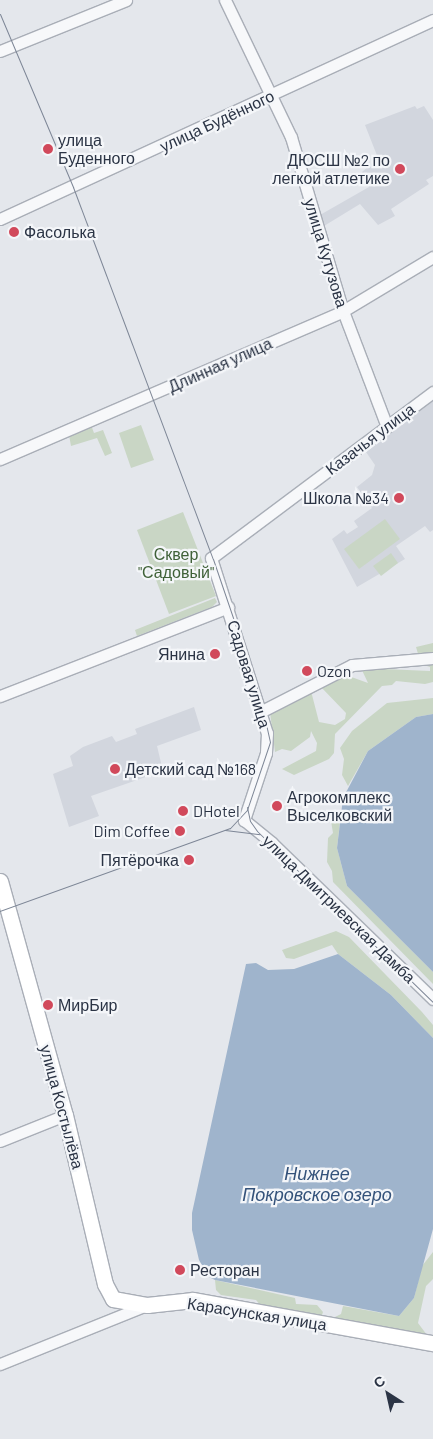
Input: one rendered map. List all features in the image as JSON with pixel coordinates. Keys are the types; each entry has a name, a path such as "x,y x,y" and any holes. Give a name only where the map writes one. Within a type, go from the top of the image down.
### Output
{"main road":[{"name":"улица Костылёва","path":"0,881 66,1116 108,1293 118,1302 147,1305"},
{"name":"Карасунская улица","path":"147,1305 193,1300 433,1343"}],"street":[{"path":"0,51 126,0"},
{"name":"улица Кутузова","path":"225,0 291,137 343,310 387,427"},
{"name":"улица Будённого","path":"0,219 272,96 433,20"},
{"name":"Длинная улица","path":"0,459 343,310 433,257"},
{"name":"Казачья улица","path":"211,558 433,392"},
{"name":"Садовая улица","path":"211,558 262,711 268,747 244,820"},
{"path":"0,696 228,607"},
{"path":"262,711 352,665 433,658"},
{"name":"улица Дмитриевская Дамба","path":"244,820 272,843 433,999"},
{"path":"0,1141 66,1116"},
{"name":"Карасунская улица","path":"0,1364 147,1305"}],"shaded area":[{"name":"ДЮСШ №2 по легкой атлетике","path":"415,106 417,109 424,106 433,120 433,176 426,180 429,184 391,209 395,216 378,225 360,204 324,226 320,215 369,187 362,172 378,158 365,125"},
{"name":"Школа №34","path":"433,401 433,530 430,532 425,526 396,546 405,559 357,587 332,539 344,530 347,534 358,527 354,521 372,508 357,487 372,475 375,465 366,452"},
{"name":"Детский сад №168","path":"194,707 201,730 157,746 163,771 91,796 99,816 69,827 53,774 73,766 70,756 83,747 112,736 116,742 137,734 135,729"}],"green space":[{"path":"91,425 94,433 103,430 112,453 105,456 97,438 71,446 69,435"},
{"path":"141,425 154,460 131,468 119,433"},
{"name":"Сквер \"Садовый\"","path":"183,512 216,596 169,614 137,530"},
{"path":"385,519 400,539 359,569 344,549"},
{"path":"391,553 398,563 381,576 373,566"},
{"path":"215,598 217,602 212,607 137,636 135,630"},
{"path":"433,643 433,682 425,684 396,681 392,685 382,686 335,734 334,753 329,759 294,775 282,769 316,751 317,743 311,731 310,737 291,751 282,749 275,752 270,712 311,691 319,722 335,725 345,719 346,713 320,686 343,674 368,683 361,668 430,671 430,667 421,664 416,647"},
{"path":"433,698 433,714 416,717 368,751 348,786 342,775 344,759 340,748 352,731 387,703"},
{"path":"341,813 337,848 347,886 433,972 433,984 333,882 332,871 327,862 328,838 333,833 331,821"},
{"path":"336,931 349,937 422,1012 433,1025 433,1038 391,995 338,954 332,945 294,959 286,958 282,950"},
{"path":"433,1252 433,1279 426,1286 418,1323 427,1335 333,1318 341,1314 343,1306 399,1316 414,1298 422,1266"},
{"path":"215,1280 295,1298 296,1304 317,1305 323,1312 321,1318 262,1307 256,1300 221,1295 216,1290"}],"water":[{"path":"433,714 433,972 347,886 337,848 343,798 368,751 416,717"},
{"name":"Нижнее Покровское озеро","path":"338,954 391,995 433,1038 433,1229 414,1298 399,1316 215,1280 209,1277 199,1260 192,1230 192,1213 246,964 256,963 268,970 294,969"}],"tram line":[{"path":"0,14 73,187 213,559 260,697 270,742 247,810 230,828 0,911"},
{"path":"247,807 250,821 257,831 433,1002"},
{"path":"225,830 260,834"}],"place":[{"name":"улица Буденного","path":"48,149"},
{"name":"ДЮСШ №2 по легкой атлетике","path":"400,169"},
{"name":"Фасолька","path":"14,232"},
{"name":"Школа №34","path":"399,498"},
{"name":"Янина","path":"215,654"},
{"name":"Ozon","path":"307,671"},
{"name":"Детский сад №168","path":"115,769"},
{"name":"Агрокомплекс Выселковский","path":"277,806"},
{"name":"DHotel","path":"183,811"},
{"name":"Dim Coffee","path":"180,831"},
{"name":"Пятёрочка","path":"189,860"},
{"name":"МирБир","path":"48,1005"},
{"name":"Ресторан","path":"180,1270"}]}
